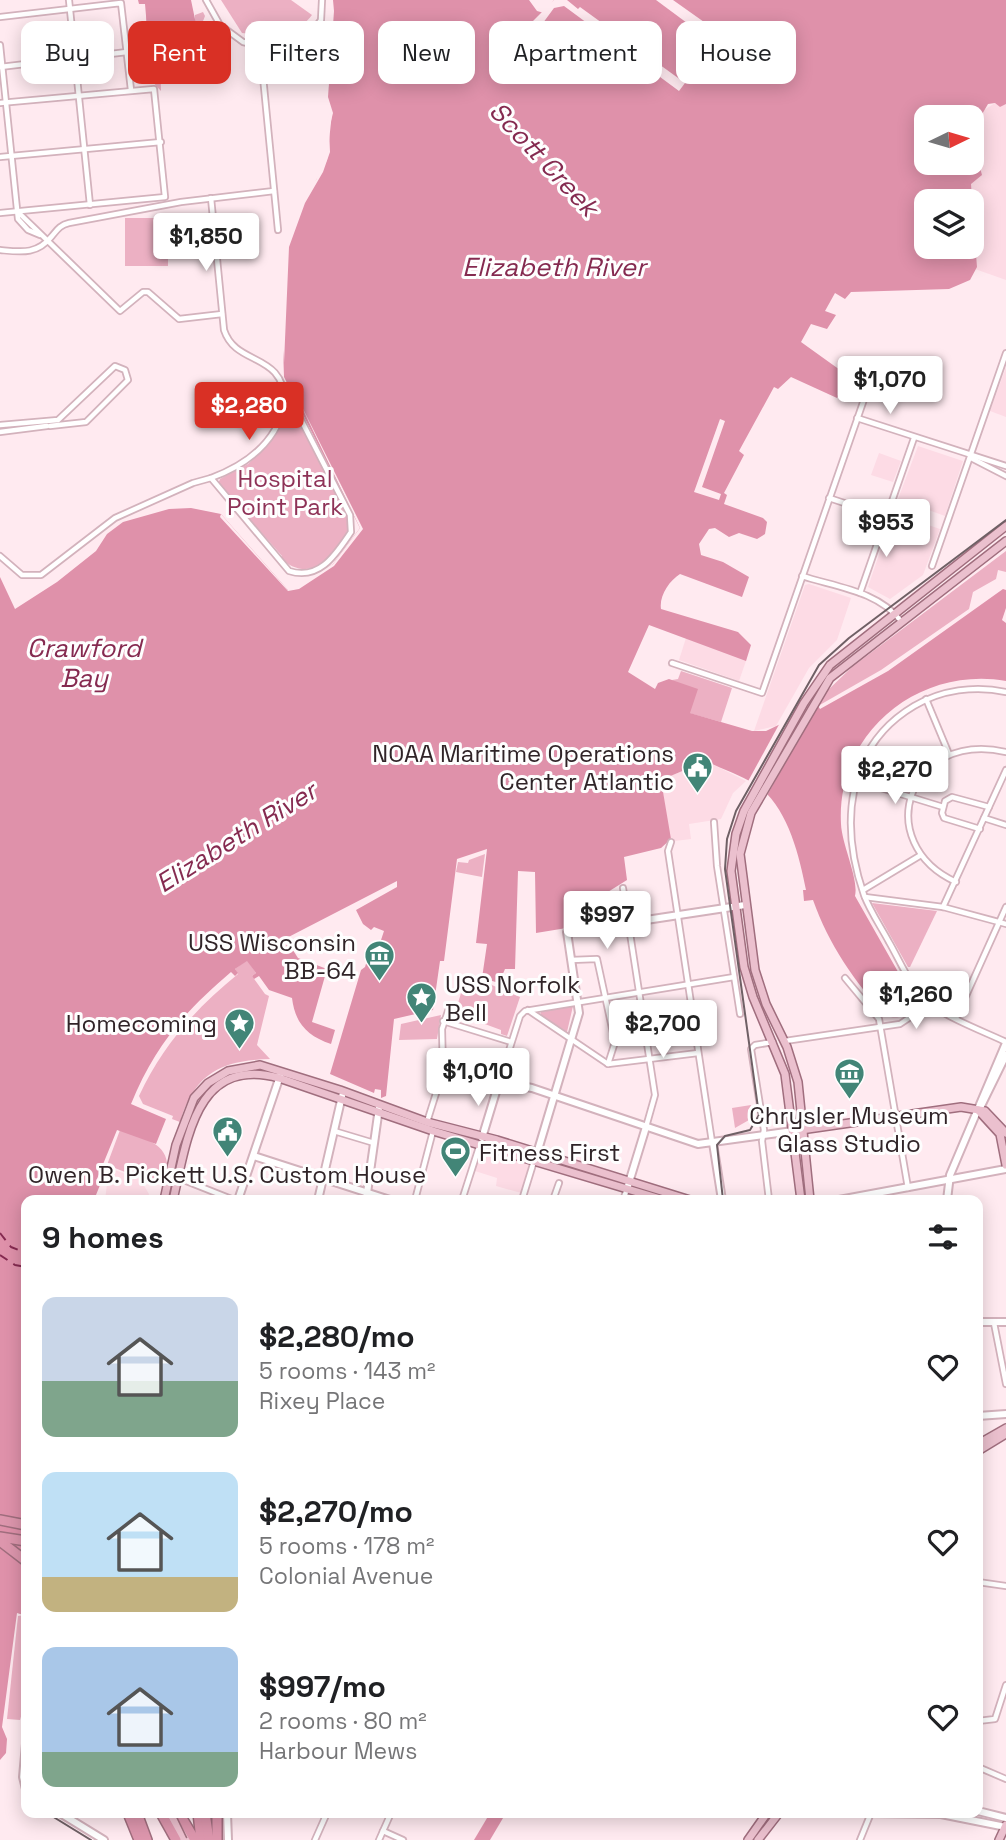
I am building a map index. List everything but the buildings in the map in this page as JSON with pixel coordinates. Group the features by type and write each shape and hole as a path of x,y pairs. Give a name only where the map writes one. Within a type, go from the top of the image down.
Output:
{"highway":[{"path":"0,1520 21,1524"},
{"path":"0,1539 21,1541"},
{"path":"0,1539 21,1557"},
{"path":"130,1818 139,1840"},
{"path":"139,1818 147,1840"},
{"path":"163,1818 176,1840"},
{"path":"178,1818 195,1840"},
{"path":"198,1818 201,1840"},
{"path":"206,1818 209,1840"},
{"path":"217,1818 218,1840"}],"main road":[{"path":"799,1195 787,1081 774,1042 749,985 736,906 732,851 750,808 818,688 841,654 1006,526"},
{"path":"818,688 842,666 1006,541"},
{"path":"750,808 740,854 745,905 757,977 785,1041 798,1083 810,1195"},
{"path":"165,1195 187,1114 202,1087 238,1067 260,1065 433,1131 482,1140"},
{"path":"174,1195 194,1119 213,1090 243,1074 281,1074"},
{"path":"793,1131 961,1107 985,1111 1004,1129"},
{"path":"379,1110 427,1122 628,1185 652,1195"},
{"path":"978,1110 1000,1134 1006,1167"},
{"path":"536,1156 562,1172 669,1195"},
{"path":"984,1441 1006,1428"},
{"path":"984,1441 1006,1434"},
{"path":"176,1818 185,1840"},
{"path":"748,1840 763,1818"},
{"path":"758,1840 773,1818"},
{"path":"999,1840 1006,1824"}],"street":[{"path":"69,0 71,21"},
{"path":"206,0 228,34 245,42"},
{"path":"320,21 322,0"},
{"path":"0,17 121,3 131,90"},
{"path":"0,45 3,103 18,219 28,230 47,242 120,312 143,292 148,292 179,319 223,314"},
{"path":"114,54 127,52"},
{"path":"1,67 21,65"},
{"path":"79,84 90,205"},
{"path":"264,84 278,230"},
{"path":"0,213 165,197 154,89 3,103"},
{"path":"0,157 161,142"},
{"path":"0,250 31,252 47,242 63,224 211,198 274,191"},
{"path":"0,556 22,575 41,575 115,518 250,459 273,433 285,403 283,385 272,370 228,343 211,198"},
{"path":"932,566 1006,353"},
{"path":"0,425 58,419 115,366 125,370 128,380 86,422 0,432"},
{"path":"672,663 762,693 868,388"},
{"path":"211,478 289,571 300,574 329,564 351,532 350,516 295,408 285,403"},
{"path":"857,418 970,457 1006,466"},
{"path":"860,593 914,438"},
{"path":"970,457 1006,476"},
{"path":"829,498 887,517"},
{"path":"802,576 876,599 894,612 901,621"},
{"path":"947,1195 948,1181 1006,1043 922,998 865,897 851,838 850,813 855,780 863,759 885,728 926,699 947,692 981,689 1006,692"},
{"path":"926,699 949,754"},
{"path":"956,882 938,874 921,855 912,834 908,814 911,797 928,767 949,754 984,749 1006,752"},
{"path":"943,906 1006,770"},
{"path":"855,780 943,807"},
{"path":"980,829 944,818 945,800 952,797 989,807"},
{"path":"984,818 1006,825"},
{"path":"714,822 723,908 740,1014"},
{"path":"671,842 668,851 677,915 721,1195"},
{"path":"863,890 921,855"},
{"path":"623,888 655,1095 625,1195"},
{"path":"865,897 943,906 1006,924"},
{"path":"524,1195 579,1013 567,932 745,905"},
{"path":"956,1018 1006,907"},
{"path":"571,960 596,957 605,997 609,1002 615,1042 608,1064"},
{"path":"464,1195 520,1016 528,1010 734,977"},
{"path":"845,978 874,1012 880,1027 908,1188"},
{"path":"785,1041 908,1021 915,1014 922,998"},
{"path":"427,1122 443,1072 443,1021 449,1008"},
{"path":"528,1010 608,1064 699,1052"},
{"path":"443,1021 512,1042"},
{"path":"769,1195 753,1046 774,1042"},
{"path":"978,1110 1006,1055"},
{"path":"443,1072 554,1096 692,1143 713,1143 793,1131"},
{"path":"238,1195 281,1074"},
{"path":"319,1195 343,1095"},
{"path":"368,1195 379,1110"},
{"path":"334,1131 375,1143"},
{"path":"416,1195 433,1131"},
{"path":"254,1156 322,1178 361,1195"},
{"path":"868,1195 948,1181 1006,1167"},
{"path":"170,1175 223,1195"},
{"path":"555,1195 559,1183"},
{"path":"983,1322 1006,1322"},
{"path":"994,1323 1006,1384"},
{"path":"983,1416 1006,1414"},
{"path":"983,1583 1006,1586"},
{"path":"983,1721 989,1722 999,1713 1006,1685"},
{"path":"983,1769 1006,1779"},
{"path":"983,1813 1006,1824"},
{"path":"68,1818 104,1840"},
{"path":"167,1840 173,1818"},
{"path":"227,1818 228,1840"},
{"path":"315,1840 325,1818"},
{"path":"379,1840 389,1818"},
{"path":"860,1840 868,1818"},
{"path":"967,1818 1006,1824"},
{"path":"383,1831 403,1840"}],"shaded area":[{"path":"995,103 1000,107 1006,104 1006,280 975,269 971,272 977,267 976,259 984,259 984,189 971,189 971,184 974,175 984,175 984,110"},
{"path":"1006,367 1006,417 990,411"},
{"path":"918,446 963,461 945,516 898,499"},
{"path":"879,453 901,461 893,482 871,475"},
{"path":"893,513 940,529 923,575 890,599 868,587"},
{"path":"805,585 851,598 837,640 809,668 776,726 754,731"},
{"path":"686,638 747,658 739,681 679,660"},
{"path":"706,761 746,781 733,793 721,819 689,824 691,839 670,839 661,780"},
{"path":"481,1150 529,1164 521,1193 496,1186 497,1178 475,1171"},
{"path":"112,1169 140,1179 149,1195 106,1195 108,1176"}],"green space":[{"path":"221,0 291,0 312,15 306,21 245,21 245,33 242,33"},
{"path":"203,12 205,16 202,21 195,21 195,15"},
{"path":"125,218 166,218 168,266 125,266"},
{"name":"Hospital Point Park","path":"289,407 293,408 348,518 343,542 336,553 316,567 304,569 292,566 281,558 218,484 220,479 248,464 268,445"},
{"path":"1006,551 1006,572 998,570 996,579 973,592 969,609 881,670 818,706 826,692 852,667"},
{"path":"681,671 732,688 721,722 689,713 672,680 678,679"},
{"path":"485,854 482,877 456,872 458,862 468,863 469,860"},
{"path":"872,903 937,911 910,967 908,967"},
{"path":"247,960 256,973 252,976 269,996 257,1045 270,1059 237,1063 212,1073 193,1092 180,1122 172,1119 173,1116 143,1104 139,1096 170,1044 194,1015 238,974 235,969"},
{"path":"480,980 520,997 507,1036 501,1034 501,1030 455,1013 464,983 480,983"},
{"path":"573,1006 567,1032 540,1015 541,1012"},
{"path":"441,1015 437,1039 399,1040 401,1024"},
{"path":"751,1105 749,1120 735,1128 732,1108"},
{"path":"120,1130 150,1141 161,1150 167,1163 163,1176 149,1185 143,1179 107,1165"},
{"path":"18,1616 21,1616 20,1720 7,1719"}],"water":[{"path":"138,0 191,0 195,21 146,21 145,4 139,4"},
{"name":"Elizabeth River","path":"332,0 529,0 537,11 544,13 554,0 1006,0 1006,104 1000,107 995,103 988,104 984,111 984,105 914,105 914,175 982,175 971,184 971,189 914,189 914,259 976,259 977,267 970,280 949,289 851,292 845,299 835,293 825,311 836,315 827,329 811,324 801,342 847,375 837,398 791,377 778,389 774,387 739,451 744,455 724,493 727,495 724,504 763,518 767,522 765,534 757,539 739,533 729,537 715,528 709,529 699,544 701,555 723,562 749,577 742,597 680,574 663,594 661,609 738,632 751,645 746,661 649,625 628,672 655,689 658,683 669,679 698,689 690,713 752,731 766,731 818,706 820,709 888,671 1003,589 1006,590 1006,608 1002,620 1006,623 1006,681 974,679 943,684 914,695 889,712 868,734 852,761 843,791 841,824 855,881 855,896 914,1000 908,1013 904,1015 886,1016 874,1003 835,947 813,900 804,901 803,890 806,890 800,861 790,831 775,804 755,784 706,761 661,780 671,839 661,848 624,857 627,880 603,895 585,925 536,933 535,872 518,871 515,969 505,969 499,983 482,978 487,944 476,943 487,849 457,859 444,961 440,961 433,1010 394,1019 386,1096 381,1098 381,1090 375,1089 374,1093 330,1074 361,970 365,967 370,951 377,952 384,931 374,927 371,930 363,924 356,910 397,887 397,881 273,945 277,951 289,944 298,958 327,969 312,1022 335,1030 331,1044 309,1033 296,1015 292,998 269,990 259,976 254,979 252,976 256,973 247,961 235,969 238,973 235,976 231,972 198,1002 161,1048 131,1104 166,1119 156,1144 117,1130 97,1179 100,1185 96,1195 21,1195 21,1614 17,1613 2,1727 7,1739 6,1753 0,1760 0,577 15,609 57,582 96,551 107,534 123,522 169,509 191,508 221,514 288,590 293,590 333,564 360,528 284,377 287,249 301,208 327,160 332,113 327,96 328,84 364,84 364,21 332,21"},
{"path":"487,1818 503,1818 490,1840 474,1840"}],"pier":[{"path":"331,0 333,0 333,21 329,21"},
{"path":"554,0 567,0 599,21 584,21 564,6 554,8 544,21 533,21"},
{"path":"656,0 673,0 703,21 684,21"},
{"path":"662,66 676,76 676,84 684,84 679,91 662,78"},
{"path":"325,84 329,84 328,97 333,113 329,129 330,152 323,172 305,203 289,247 284,363 280,313 285,248 301,203 309,185 316,180 327,149 326,124 330,113 324,95"},
{"path":"294,391 363,529 334,566 299,589 288,591 220,517 221,514 288,590 333,564 360,528"},
{"path":"720,419 725,421 702,487 721,494 719,500 694,492"},
{"path":"819,702 765,799 746,785 782,719"}],"ferry route":[{"path":"0,1233 11,1247 21,1251"},
{"path":"0,1255 21,1266"}],"tram line":[{"path":"722,1195 717,1145 725,1136 750,1130 759,1115 725,869 727,839 736,811 819,665 849,638 1006,520"},
{"path":"55,1818 91,1840"}],"place":[{"name":"NOAA Maritime Operations Center Atlantic","path":"697,794"},
{"name":"USS Wisconsin BB-64","path":"379,983"},
{"name":"USS Norfolk Bell","path":"422,1025"},
{"name":"Homecoming","path":"240,1050"},
{"name":"Chrysler Museum Glass Studio","path":"849,1100"},
{"name":"Owen B. Pickett U.S. Custom House","path":"227,1159"},
{"name":"Fitness First","path":"456,1179"}],"water label":[{"name":"Scott Creek","path":"544,159"},
{"name":"Crawford Bay","path":"84,663"}]}
